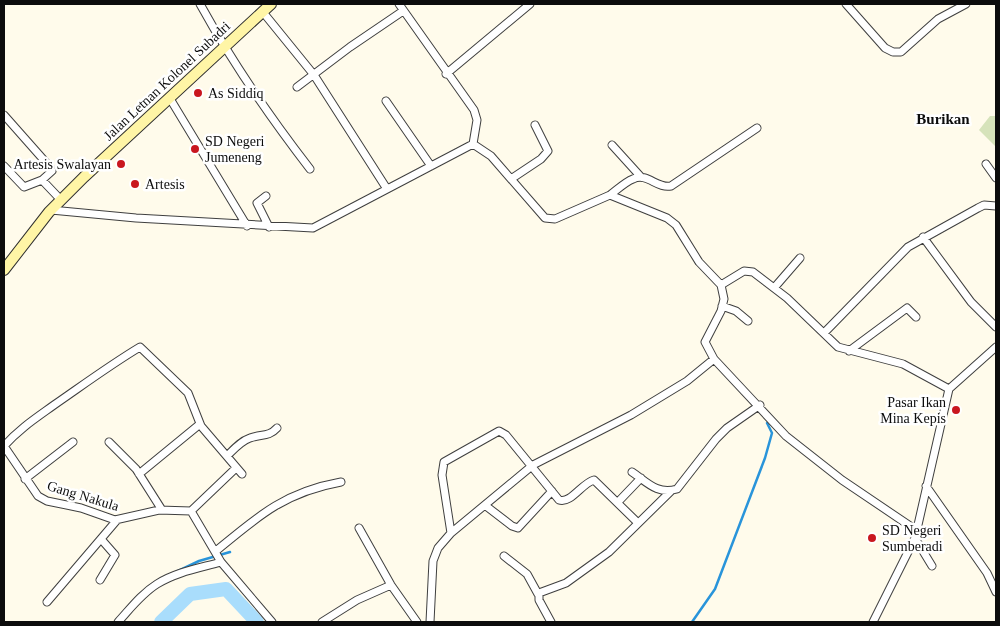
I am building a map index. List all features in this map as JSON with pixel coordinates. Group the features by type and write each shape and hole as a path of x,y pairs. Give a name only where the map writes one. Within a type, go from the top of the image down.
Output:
{"main road":[{"name":"Jalan Letnan Kolonel Subadri","path":"4,270 61,200 223,46 271,4"}],"street":[{"path":"200,4 223,46 276,126 310,169"},
{"path":"399,4 446,74 474,110 477,120 473,144"},
{"path":"446,74 530,4"},
{"path":"846,4 885,48 893,52 901,52 938,19 966,4"},
{"path":"262,11 314,75 387,189"},
{"path":"297,87 350,47 404,11"},
{"path":"169,97 247,226"},
{"path":"386,102 431,166"},
{"path":"4,115 52,172 42,180 24,187 4,166"},
{"path":"511,179 542,159 548,151 535,125"},
{"path":"612,145 641,177 661,186 671,186 756,128"},
{"path":"52,210 86,215 269,228 313,228 348,212 387,189 473,144"},
{"path":"473,144 491,156 540,215 550,220 610,195 634,178 641,177"},
{"path":"986,164 996,178"},
{"path":"42,180 61,200"},
{"path":"610,195 667,218 676,225 699,262 721,285 724,295 722,306 705,342 714,360 760,406 786,436 809,456 916,534 932,566"},
{"path":"266,196 257,203 269,228"},
{"path":"824,333 908,247 984,205 996,206"},
{"path":"923,237 971,302 996,328"},
{"path":"774,288 800,258"},
{"path":"721,285 744,271 753,272 774,288 838,347 903,364 949,389"},
{"path":"722,306 736,311 748,321"},
{"path":"849,351 907,308 916,317"},
{"path":"4,446 16,432 33,419 103,369 140,347 188,393 200,424 242,474"},
{"path":"873,622 916,534 949,389 996,347"},
{"path":"430,622 433,561 438,548 451,533 533,466 631,415 687,381 714,360"},
{"path":"538,593 566,584 609,552 637,522 645,518 671,491 680,486 698,461 727,428 760,406"},
{"path":"139,474 200,424"},
{"path":"227,456 236,447 251,438 271,434 277,428"},
{"path":"451,533 442,475 446,460 499,432 506,435 533,466 558,500 562,501 588,482 594,480 637,522"},
{"path":"25,479 73,442"},
{"path":"109,442 139,474 162,510"},
{"name":"Gang Nakula","path":"4,446 25,479 42,499 81,508 117,520 162,510 191,512"},
{"path":"236,468 191,512 218,557 272,622"},
{"path":"632,472 652,487 671,491"},
{"path":"618,502 641,478"},
{"path":"118,622 139,598 156,585 218,557 259,516 284,500 315,487 341,482"},
{"path":"926,486 987,573 996,592"},
{"path":"486,506 512,526 518,528 552,491"},
{"path":"47,602 117,520"},
{"path":"359,528 390,585 416,622"},
{"path":"100,580 115,555 101,539"},
{"path":"504,556 518,566 532,583 551,622"},
{"path":"322,622 357,600 390,585"}],"green space":[{"path":"990,116 996,116 996,147 979,130"}],"waterway":[{"path":"692,622 715,589 765,458 772,433 767,423"},
{"path":"178,571 199,561 230,552"},
{"path":"161,622 190,594 226,589 257,622"}],"place":[{"name":"As Siddiq","path":"198,93"},
{"name":"SD Negeri Jumeneng","path":"195,149"},
{"name":"Artesis Swalayan","path":"121,164"},
{"name":"Artesis","path":"135,184"},
{"name":"Pasar Ikan Mina Kepis","path":"956,410"},
{"name":"SD Negeri Sumberadi","path":"872,538"}],"district":[{"name":"Burikan","path":"943,119"}]}
